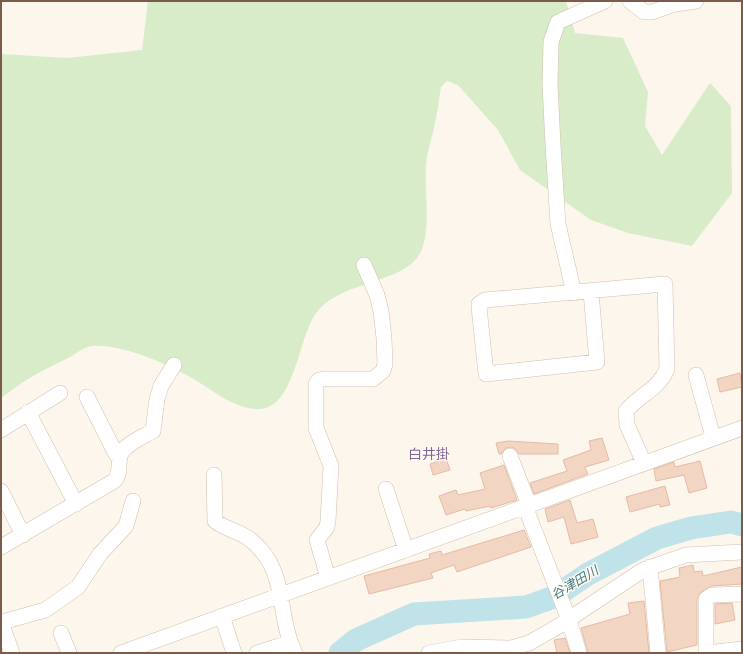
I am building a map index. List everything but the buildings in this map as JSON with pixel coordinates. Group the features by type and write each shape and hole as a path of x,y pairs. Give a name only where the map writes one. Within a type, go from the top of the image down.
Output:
{"street":[{"path":"574,293 558,224 550,84 551,42 558,22 605,1"},
{"path":"630,1 644,12 652,12 675,4 696,1"},
{"path":"328,578 317,540 327,527 331,466 316,428 316,384 319,380 324,379 373,379 383,371 385,364 381,311 377,295 364,264"},
{"path":"591,292 597,362 486,374 480,304 485,300 591,292 665,284 667,369 664,378 656,387 630,405 626,411 628,425 644,463"},
{"path":"1,547 76,504 117,478 120,455 125,448 153,431 157,400 161,386 174,365"},
{"path":"696,375 713,437"},
{"path":"1,430 60,393"},
{"path":"87,397 116,454 120,455"},
{"path":"28,412 76,504"},
{"path":"121,653 155,647 222,616 713,437 742,428"},
{"path":"510,456 546,561 569,620 579,653"},
{"path":"214,475 215,521 222,527 240,532 253,541 267,556 274,569 282,594 293,649 257,653"},
{"path":"386,489 406,550"},
{"path":"1,491 23,535"},
{"path":"12,653 2,625 6,621 45,610 78,587 100,554 126,526 133,501"},
{"path":"429,653 462,647 518,650 569,620 643,570 686,555 742,552"},
{"path":"650,567 658,653"},
{"path":"742,594 712,595 706,598 706,653 742,649"},
{"path":"222,616 234,653"},
{"path":"61,633 69,653"}],"green space":[{"path":"148,1 566,1 575,33 623,38 648,92 645,126 662,155 710,83 731,106 732,193 692,246 628,233 591,220 520,170 498,130 458,85 447,81 441,87 435,123 428,151 426,175 427,218 425,239 422,249 415,260 404,269 390,276 343,293 328,301 317,312 305,337 289,384 281,397 271,405 259,409 235,404 189,376 162,363 133,352 105,346 92,346 84,349 29,378 1,398 1,54 67,58 142,50"}],"waterway":[{"name":"谷津田川","path":"340,653 356,640 414,614 526,607 554,597 588,574 657,538 691,528 731,522 742,525"}],"district":[{"name":"白井掛","path":"429,455"}]}
